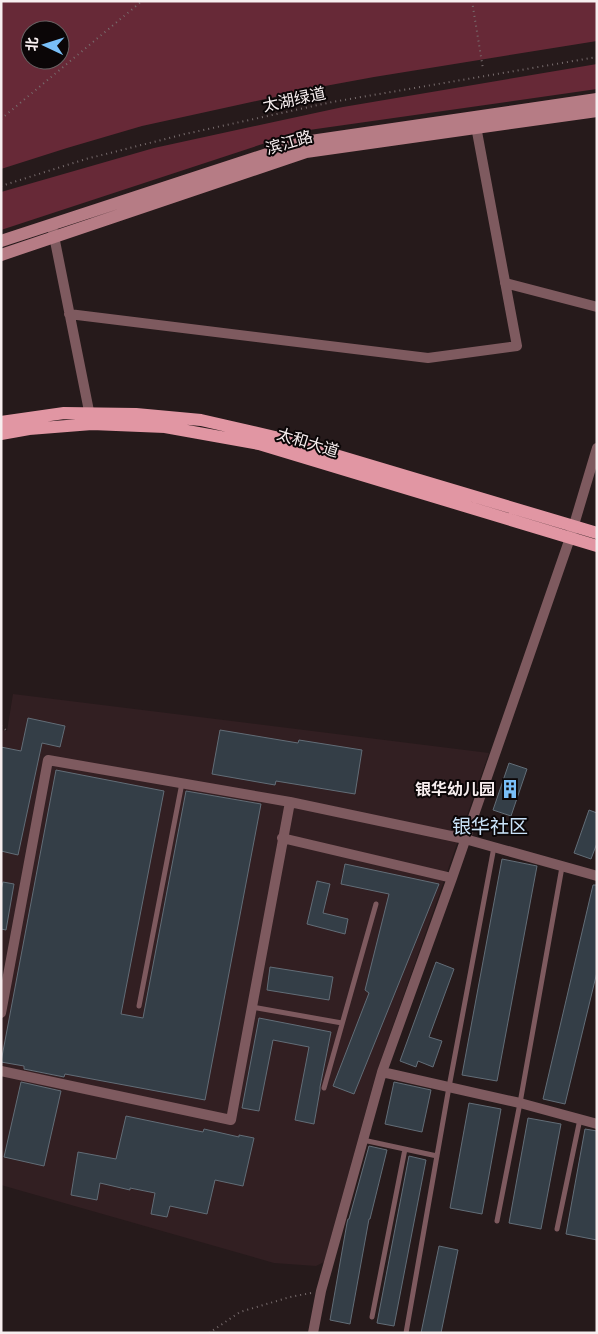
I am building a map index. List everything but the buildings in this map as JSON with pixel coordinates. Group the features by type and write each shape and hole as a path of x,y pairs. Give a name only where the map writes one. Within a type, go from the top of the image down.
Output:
{"main road":[{"name":"太和大道","path":"1,422 64,413 91,419"},
{"name":"太和大道","path":"1,434 91,419 136,414 201,420 275,437 572,532 597,546"},
{"name":"太和大道","path":"572,532 597,534"}],"street":[{"path":"475,122 597,99"},
{"path":"1,255 53,230 304,142 597,110"},
{"path":"70,314 428,358 517,346 475,122"},
{"path":"1,241 53,230"},
{"path":"53,230 91,419"},
{"path":"505,283 597,307"},
{"path":"313,1333 321,1291 382,1072 452,878 572,532 597,448"},
{"path":"1,1013 48,760 290,802 465,839 597,876"},
{"path":"1,1071 231,1120 290,802"},
{"path":"282,838 452,878"},
{"path":"382,1072 520,1103 597,1124"}],"lane":[{"path":"139,1006 182,783"},
{"path":"406,1333 449,1087 494,847"},
{"path":"497,1221 562,866"},
{"path":"324,1088 376,904"},
{"path":"252,1007 342,1023"},
{"path":"556,1229 580,1119"},
{"path":"362,1140 437,1156"},
{"path":"372,1317 405,1149"}],"path":[{"path":"2,118 142,1"},
{"path":"472,1 483,69"},
{"name":"太湖绿道","path":"1,186 86,160 185,134 332,102 597,57"},
{"path":"1,726 7,731"},
{"path":"209,1333 240,1312 290,1296 321,1291"}],"shaded area":[{"path":"1,1 597,1 597,41 325,86 142,126 1,169"},
{"path":"597,64 597,89 302,131 1,230 1,192 154,148 343,107"},
{"path":"13,694 489,753 377,1071 324,1262 316,1266 274,1263 1,1185 1,730 7,731"}],"place":[{"name":"银华幼儿园","path":"510,789"}],"district":[{"name":"银华社区","path":"490,826"}]}
